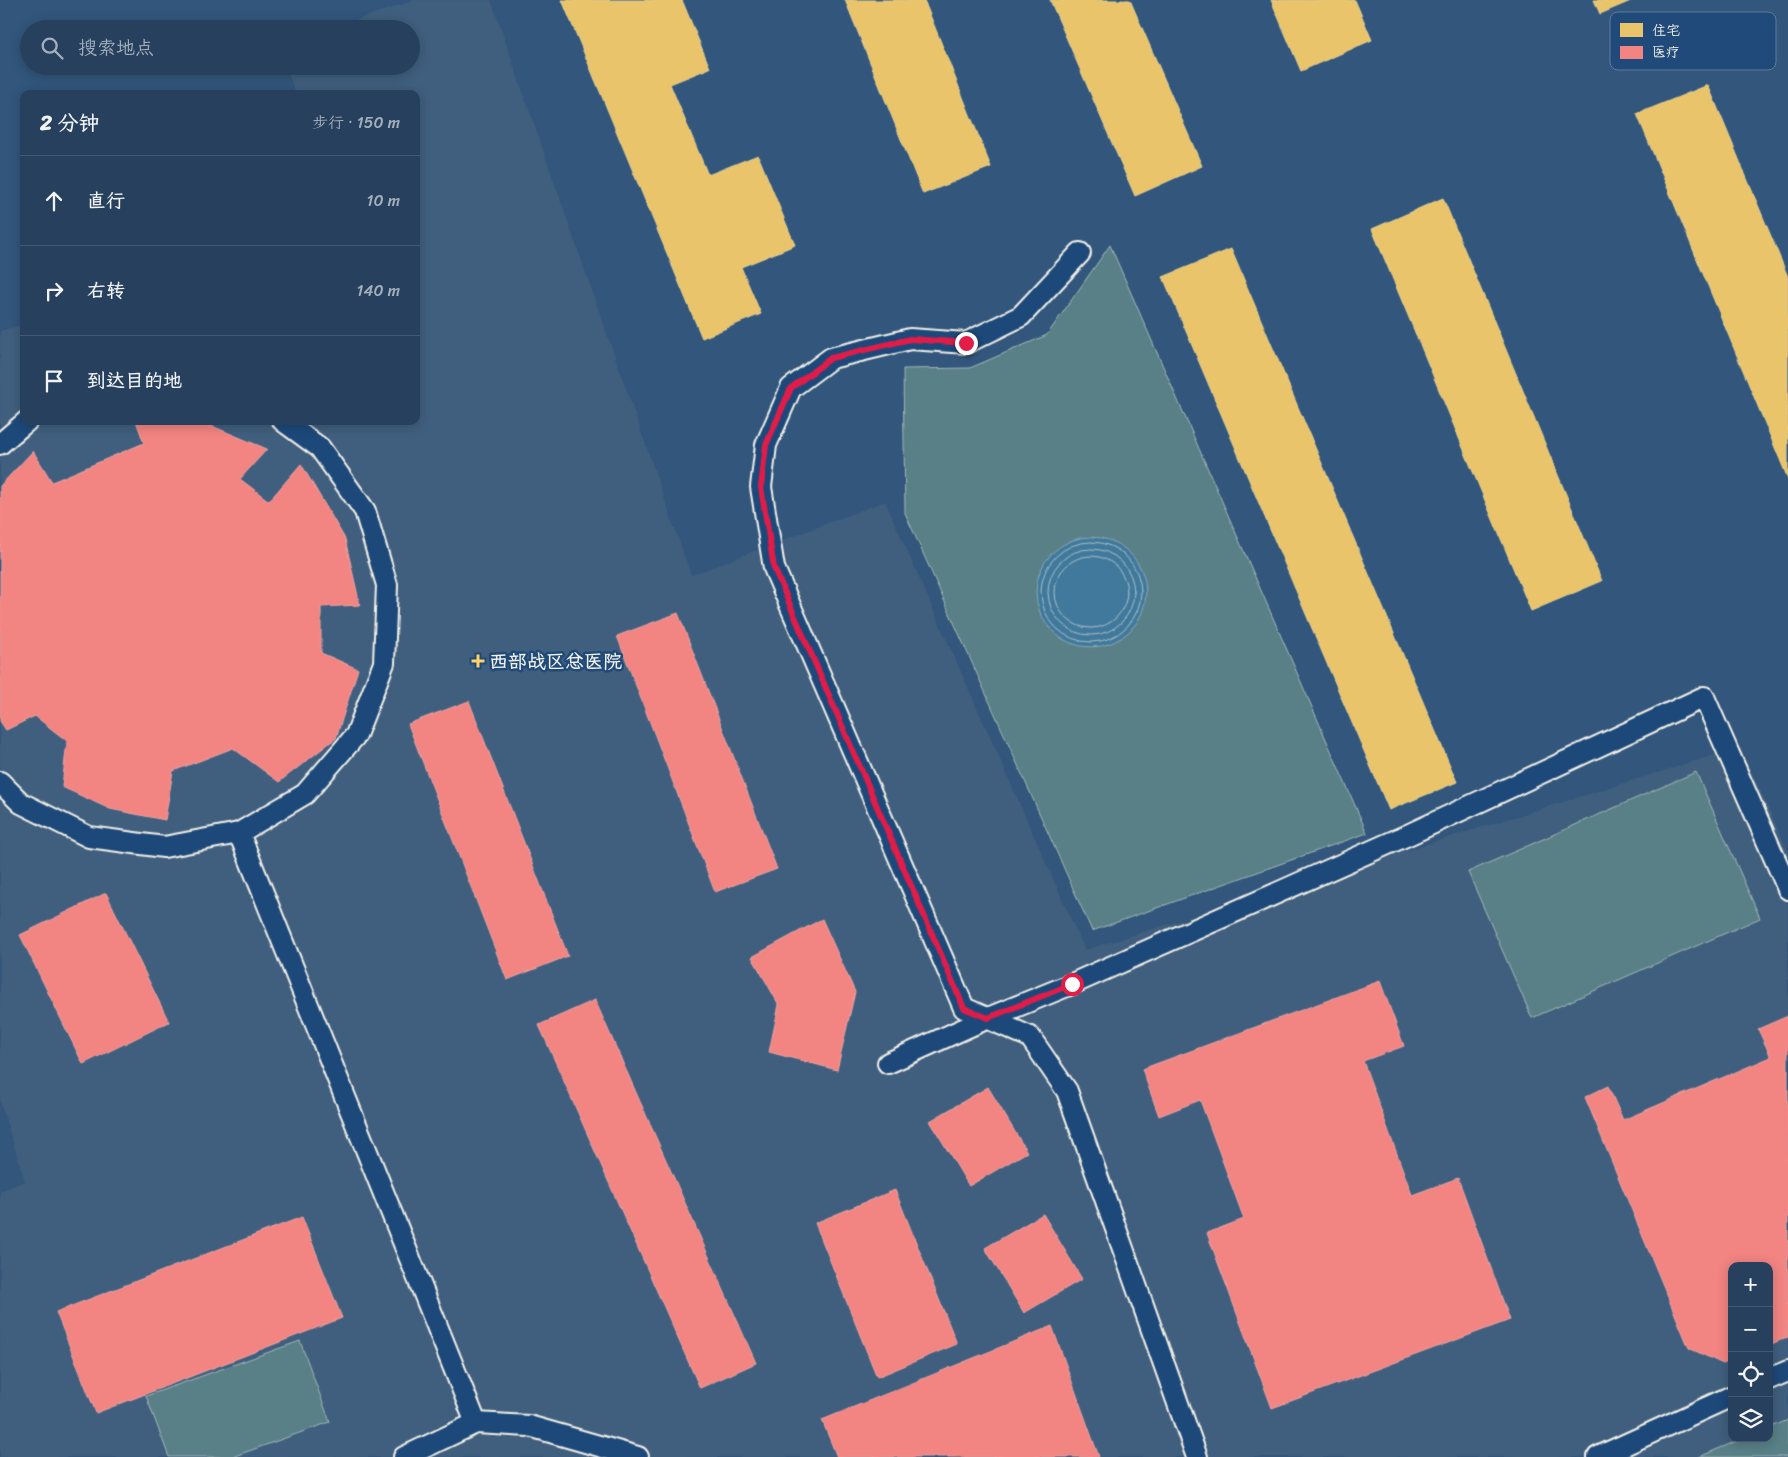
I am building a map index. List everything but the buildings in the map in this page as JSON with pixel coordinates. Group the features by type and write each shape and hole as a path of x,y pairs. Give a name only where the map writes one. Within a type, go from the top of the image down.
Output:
{"lane":[{"path":"1080,253 1022,316 966,343 910,339 831,358 791,388 766,445 761,487 774,568 964,1008 1030,1037 1067,1091 1197,1457"},
{"path":"0,444 22,425"},
{"path":"0,782 21,803 89,837 164,847 239,833 305,794 356,735 384,663 387,585 365,511 320,448 288,425"},
{"path":"888,1063 988,1018 1072,984 1400,838 1704,697 1788,889"},
{"path":"239,833 476,1423"},
{"path":"1773,1377 1788,1371"},
{"path":"1598,1457 1730,1397"},
{"path":"404,1457 476,1423 529,1426 638,1457"}],"shaded area":[{"name":"西部战区总医院","path":"415,0 491,0 691,575 885,501 1085,950 1740,747 1788,850 1788,1457 0,1457 0,1191 25,1181 0,1102 0,331 20,325 20,425 420,425 420,90 294,90 289,75 420,75 420,20 356,20"}],"green space":[{"path":"1110,245 1367,833 1092,931 905,513 903,369 970,368 1047,335"},
{"path":"1696,772 1760,918 1532,1018 1468,872"},
{"path":"300,1341 330,1422 232,1457 169,1457 146,1396"},
{"path":"1788,1420 1788,1457 1699,1457 1735,1442 1773,1442 1773,1426"}],"water":[{"path":"1091,537 1112,541 1130,553 1142,571 1146,592 1142,613 1130,631 1112,643 1091,647 1070,643 1052,631 1040,613 1036,592 1040,571 1052,553 1070,541"}],"place":[{"name":"西部战区总医院","path":"478,661"}],"route":[{"path":"966,343 910,339 831,358 791,388 766,445 761,487 774,568 964,1008 988,1018 1072,984"}]}
